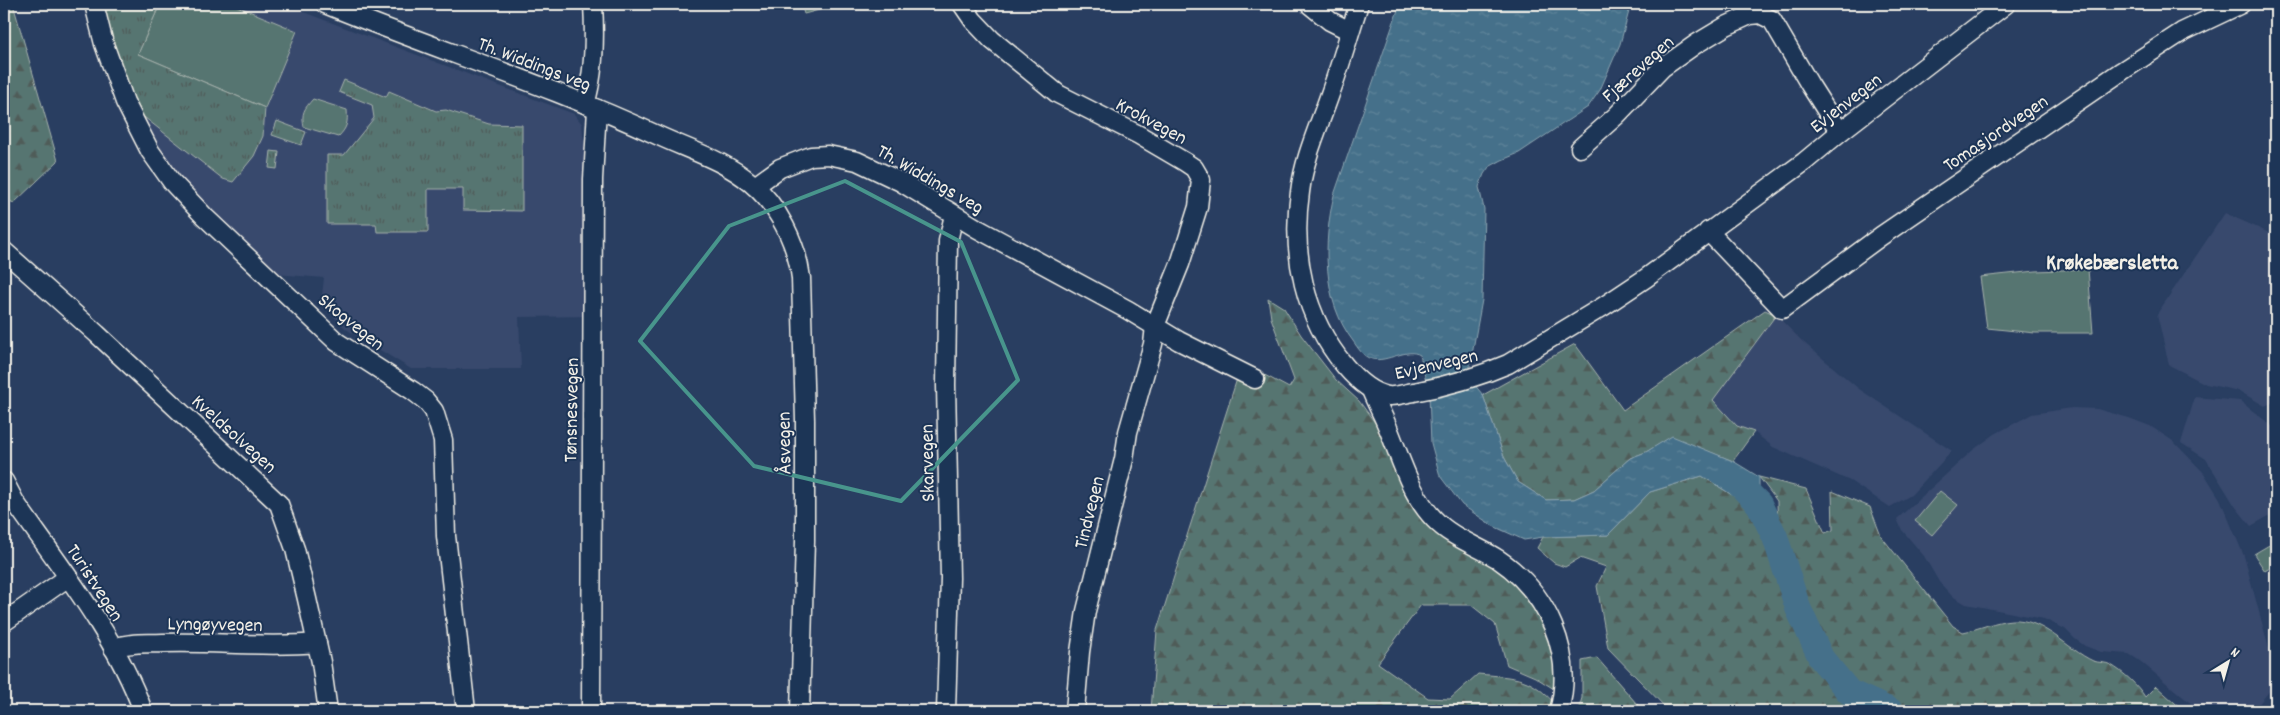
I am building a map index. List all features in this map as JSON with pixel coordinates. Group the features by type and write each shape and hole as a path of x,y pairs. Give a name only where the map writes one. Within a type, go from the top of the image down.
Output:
{"street":[{"name":"Skogvegen","path":"94,4 104,44 125,102 150,151 172,182 205,217 337,342 413,391 426,401 434,411 443,440 446,536 466,711"},
{"name":"Th. Widdings veg","path":"325,4 591,107 724,164 755,186 772,173 802,158 819,155 838,156 857,161 885,174 954,215 1179,341 1255,380"},
{"name":"Tønsnesvegen","path":"591,711 593,179 591,84 594,29 593,4"},
{"name":"Krokvegen","path":"962,4 973,20 992,40 1058,94 1144,138 1194,168 1198,174 1202,187 1198,207 1180,264 1155,326"},
{"path":"1309,4 1330,21 1350,31"},
{"name":"Evjenvegen","path":"1360,4 1302,177 1298,206 1298,245 1302,281 1314,320 1335,355 1348,370 1371,390 1392,396 1428,390 1474,378 1502,367 1624,294 1804,162 2006,4"},
{"name":"Tomasjordvegen","path":"1708,231 1782,309 1881,236 2122,71 2182,32 2241,4"},
{"name":"Fjærevegen","path":"1580,148 1670,62 1726,26 1755,14 1772,20 1840,132"},
{"name":"Åsvegen","path":"755,186 771,205 783,225 794,249 801,278 805,420 805,541 800,711"},
{"name":"Skarvegen","path":"946,711 950,586 946,385 948,242 954,215"},
{"name":"Kveldsolvegen","path":"4,251 90,328 279,504 294,549 317,642 328,711"},
{"name":"Tindvegen","path":"1075,711 1086,611 1132,418 1153,344 1155,326"},
{"path":"1371,390 1377,408 1387,425 1420,504 1446,531 1510,568 1525,580 1540,598 1558,636 1562,657 1563,692 1559,711"},
{"name":"Turistvegen","path":"5,489 113,648 143,711"},
{"path":"4,622 67,578"},
{"name":"Lyngøyvegen","path":"113,648 130,644 184,642 282,645 317,642"}],"highlighted area":[{"path":"845,181 961,242 1018,380 901,501 754,466 640,341 729,226"}],"shaded area":[{"path":"97,4 282,4 574,114 582,124 594,259 594,316 519,317 521,369 411,369 346,329 321,303 324,278 264,273 214,227 135,126"},
{"path":"2225,213 2269,233 2276,234 2276,401 2265,406 2239,391 2206,384 2169,365 2157,314"},
{"path":"1776,315 1803,342 1859,389 1952,451 1911,495 1890,507 1850,481 1773,447 1754,432 1737,426 1713,400"},
{"path":"2195,397 2240,401 2276,429 2276,512 2251,526 2235,506 2206,459 2181,443"},
{"path":"2072,408 2097,409 2150,426 2173,441 2204,473 2220,499 2244,556 2276,675 2276,683 2253,711 2200,711 2129,654 2101,652 2085,646 2065,629 2044,619 1966,604 1952,596 1939,582 1924,556 1902,530 1897,519 1973,450 1995,434 2032,414"}],"green space":[{"path":"4,4 13,4 58,161 14,203 4,199"},
{"path":"100,4 160,4 138,54 265,108 263,136 254,156 233,182 223,179 135,110"},
{"path":"160,4 232,4 297,31 265,108 138,54"},
{"path":"801,4 842,4 804,14"},
{"path":"344,80 386,97 389,91 436,111 446,110 489,124 522,125 522,211 463,210 463,189 428,189 428,232 377,232 376,224 327,224 327,155 344,155 374,118 372,105 339,92"},
{"path":"313,99 347,110 346,125 338,137 304,127 304,112"},
{"path":"277,121 306,132 301,145 272,135"},
{"path":"271,151 279,152 277,169 269,168"},
{"path":"2088,269 2093,333 2035,333 1987,328 1980,277 2036,271"},
{"path":"1268,298 1284,308 1301,335 1336,380 1359,401 1376,424 1404,491 1419,516 1445,538 1506,573 1533,601 1549,635 1555,660 1554,689 1535,677 1507,665 1495,624 1471,605 1421,605 1378,663 1428,698 1450,699 1478,674 1523,680 1539,689 1558,707 1558,711 1151,711 1157,630 1242,363 1289,388 1294,380 1271,318"},
{"path":"1765,310 1776,315 1713,400 1737,426 1754,432 1733,461 1672,437 1646,452 1630,458 1594,490 1574,499 1546,500 1518,482 1504,457 1483,395 1575,344 1623,410"},
{"path":"1702,476 1756,510 1809,644 1847,694 1889,711 1669,711 1608,648 1597,586 1606,567 1580,558 1565,567 1554,563 1537,548 1543,537 1608,535 1650,492"},
{"path":"1759,477 1806,489 1825,533 1833,530 1832,491 1870,507 1881,536 1953,626 1963,632 2012,620 2034,624 2054,635 2083,656 2093,661 2107,663 2116,668 2134,683 2145,697 2156,686 2184,711 1907,711 1888,707 1851,691 1824,657 1801,609 1778,537 1777,501"},
{"path":"1940,491 1958,505 1932,535 1915,521"},
{"path":"2276,541 2276,564 2265,571 2254,554"},
{"path":"1597,658 1643,711 1578,711 1582,698 1582,661"}],"water":[{"path":"1400,4 1631,4 1620,44 1600,90 1588,107 1519,153 1489,167 1484,174 1479,187 1484,209 1482,300 1469,371 1473,383 1483,395 1504,457 1518,482 1546,500 1574,499 1594,490 1630,458 1646,452 1672,436 1733,461 1759,477 1759,504 1756,510 1702,476 1650,492 1608,535 1543,537 1524,540 1493,526 1462,505 1440,476 1431,443 1429,394 1420,355 1409,353 1378,360 1363,354 1343,325 1335,308 1330,290 1328,271 1328,232 1334,195"}],"waterway":[{"path":"1734,479 1759,504 1775,537 1798,608 1821,658 1849,692 1891,711"},
{"path":"2026,711 2042,707 2058,711"}],"district":[{"name":"Krøkebærsletta","path":"2112,261"}]}
